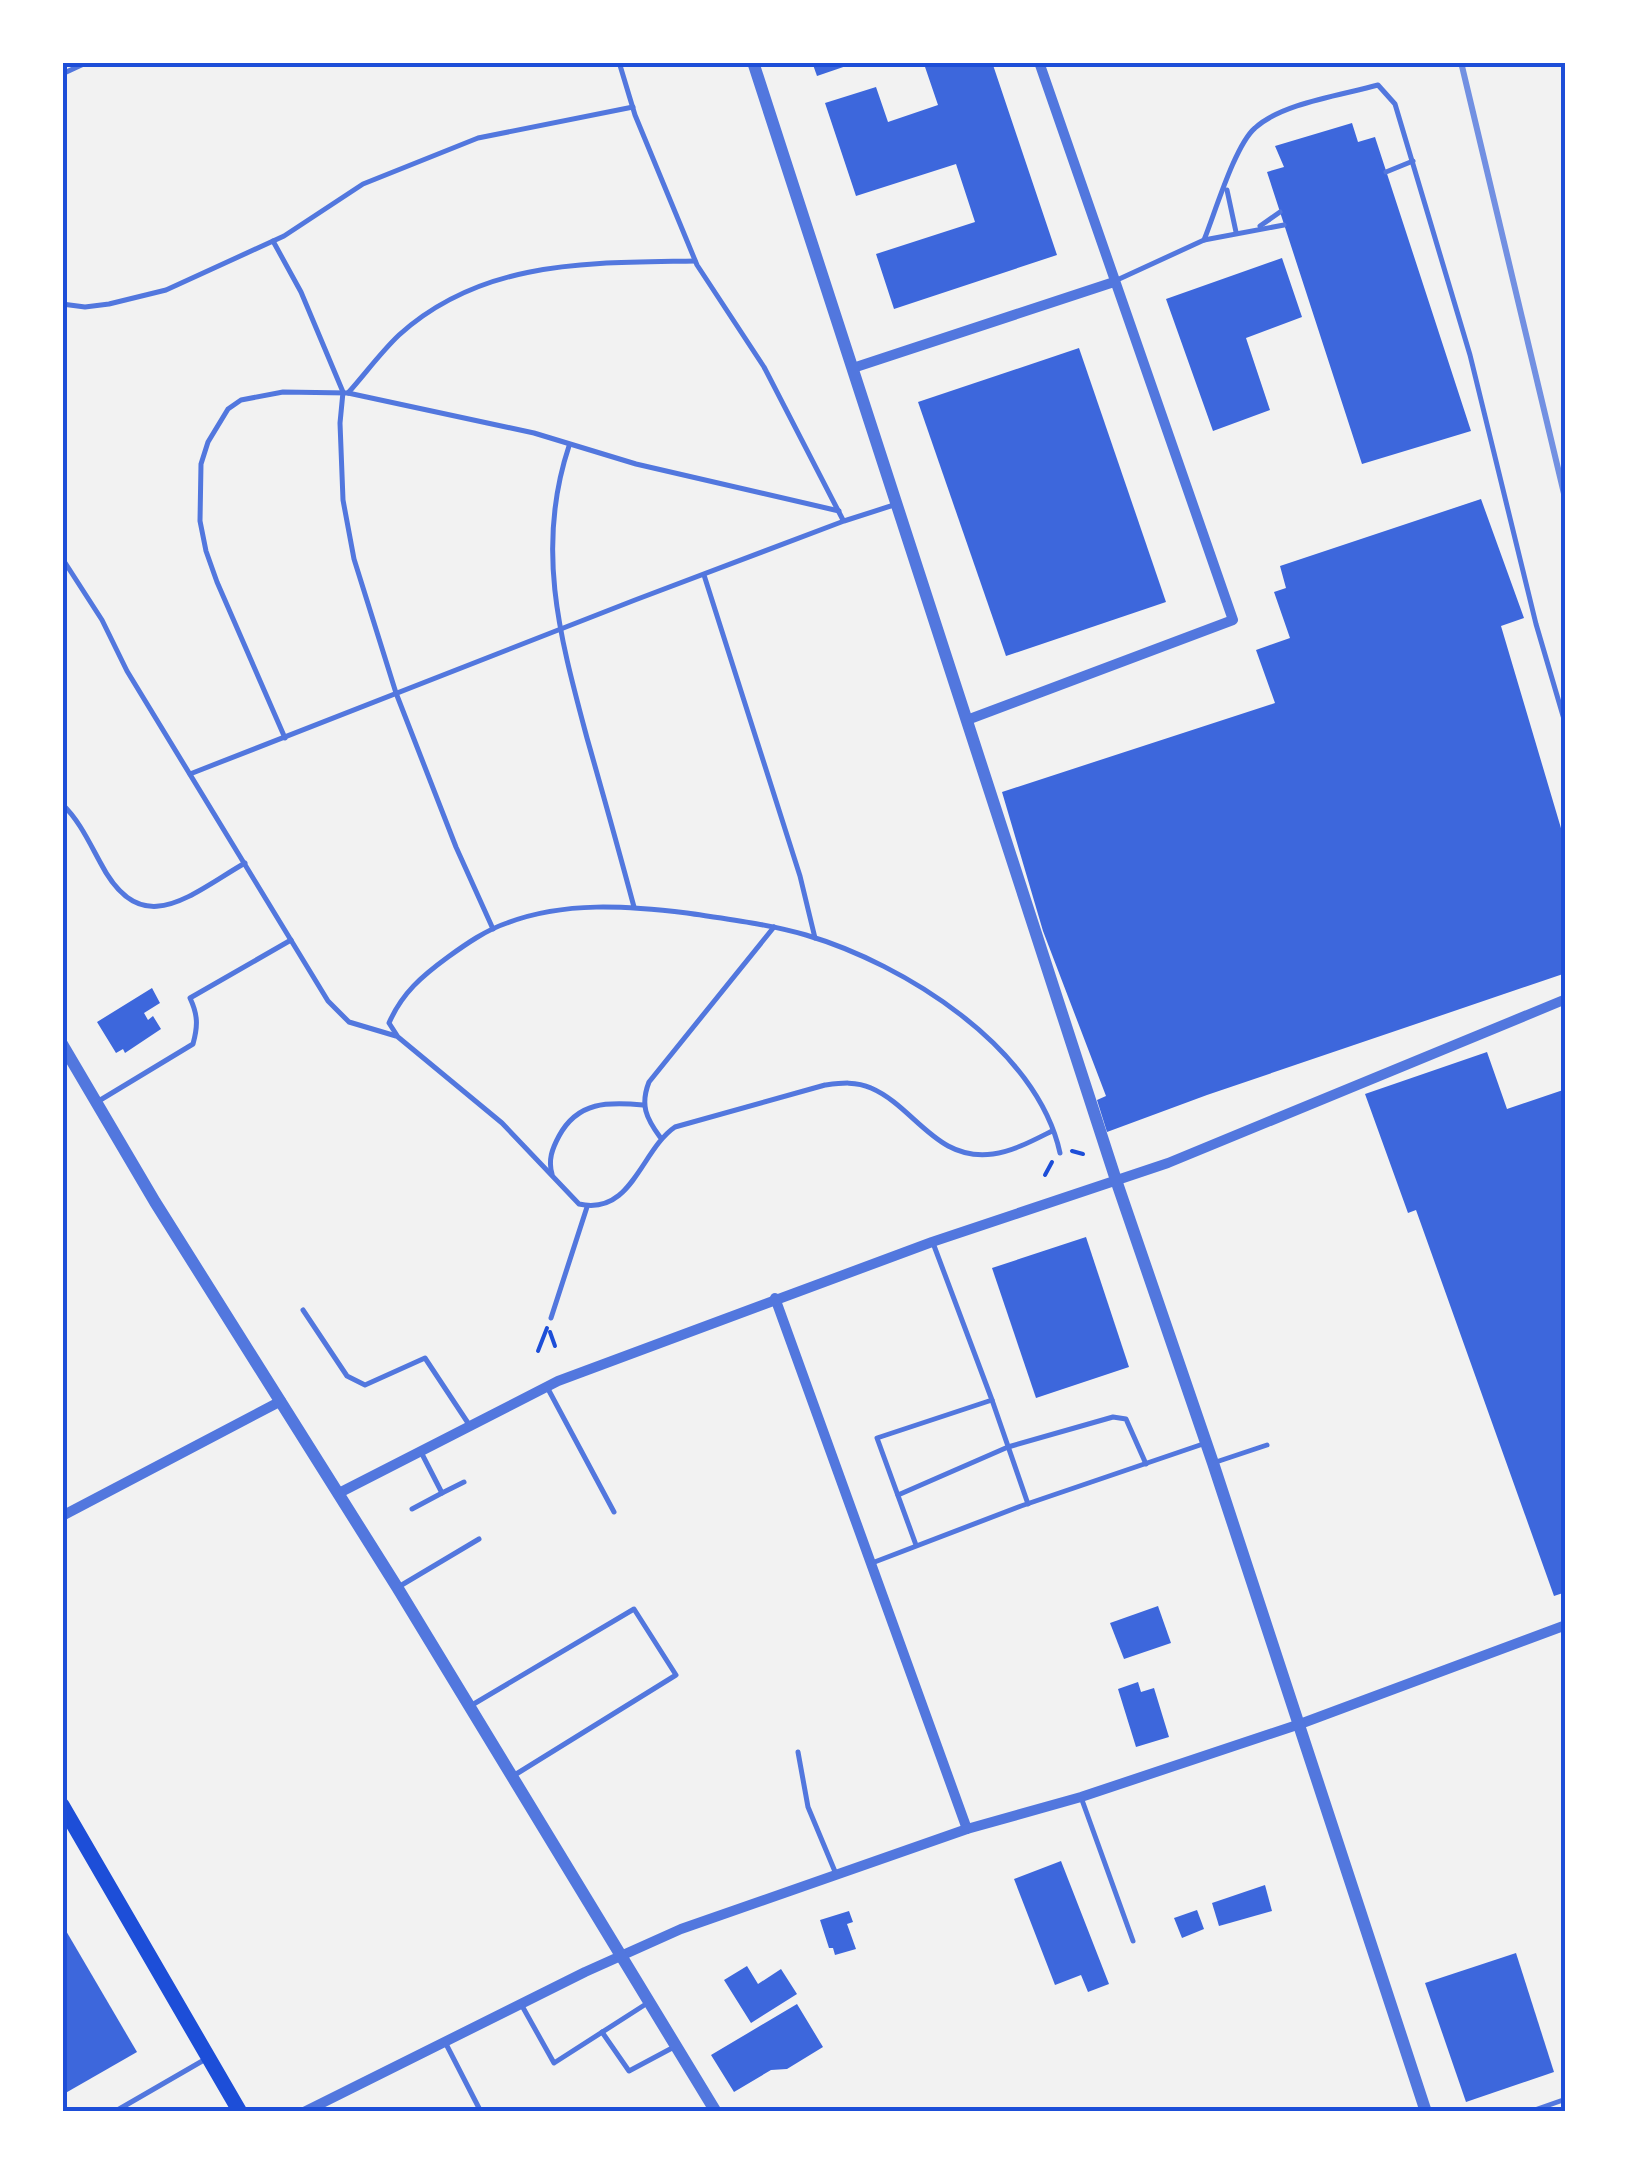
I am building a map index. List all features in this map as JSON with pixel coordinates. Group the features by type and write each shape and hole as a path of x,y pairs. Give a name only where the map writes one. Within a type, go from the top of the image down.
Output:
{"main road":[{"path":"65,1815 240,2112"}],"street":[{"path":"753,62 1116,1180 1426,2112"},
{"path":"966,720 1233,620 1039,62"},
{"path":"853,368 1114,282"},
{"path":"338,1493 547,1386 775,1298 1168,1163 1566,998"},
{"path":"62,1044 155,1202 397,1587 716,2112"},
{"path":"775,1298 967,1830"},
{"path":"62,1516 281,1401"},
{"path":"304,2112 681,1929 967,1830 1081,1797 1300,1724 1566,1626"}],"lane":[{"path":"619,62 695,261 764,367 844,521"},
{"path":"62,74 86,63"},
{"path":"1204,240 1240,148 1252,130 1274,114 1378,85 1394,104 1470,354 1536,624 1566,726"},
{"path":"62,304 109,304 166,290 273,241 363,184 435,154 518,128 633,107"},
{"path":"1386,172 1413,161"},
{"path":"1226,187 1236,232"},
{"path":"1257,228 1280,212"},
{"path":"1114,282 1204,240 1284,225"},
{"path":"273,241 301,292 346,392 340,462 347,532 396,693 468,878 493,930"},
{"path":"346,392 421,318 496,278 561,265 695,261"},
{"path":"285,738 206,550 200,521 201,464 217,424 241,400 284,392 346,392 534,433 569,446 838,511"},
{"path":"569,446 557,482 551,536 552,582 560,630 634,907"},
{"path":"190,774 844,521 897,504"},
{"path":"62,558 338,1014 360,1028 398,1037"},
{"path":"704,575 816,938"},
{"path":"62,804 79,825 112,887 130,902 148,908 170,904 245,863"},
{"path":"1052,1131 1006,1152 968,1154 932,1136 875,1089 847,1082 796,1092 675,1127 660,1137 645,1166 622,1193 609,1202 587,1206 580,1204 502,1124 398,1037 389,1023 399,1001 413,984 469,942 545,913 634,907 774,927 816,938 893,972 972,1026 1027,1079 1052,1131 1060,1153"},
{"path":"660,1137 643,1105 656,1071 774,927"},
{"path":"97,1102 192,1044 198,1028 190,998 291,940"},
{"path":"553,1177 552,1150 573,1115 605,1102 643,1105"},
{"path":"551,1318 587,1206"},
{"path":"932,1242 1028,1504"},
{"path":"302,1310 347,1376 365,1385 424,1358 470,1426"},
{"path":"547,1386 614,1512"},
{"path":"916,1545 877,1438 992,1400"},
{"path":"898,1495 1008,1447 1113,1417 1126,1419 1146,1464"},
{"path":"872,1563 1206,1443"},
{"path":"1213,1463 1267,1445"},
{"path":"421,1451 442,1493"},
{"path":"412,1509 464,1482"},
{"path":"397,1587 479,1539"},
{"path":"469,1706 634,1609 676,1675 512,1777"},
{"path":"798,1752 808,1806 836,1874"},
{"path":"1081,1797 1133,1942"},
{"path":"521,2004 554,2063 650,2002"},
{"path":"602,2032 629,2070 676,2046"},
{"path":"445,2042 481,2112"},
{"path":"114,2112 207,2058"},
{"path":"1530,2112 1566,2099"}],"path":[{"path":"551,1318 554,1346"},
{"path":"538,1352 551,1318"}],"building":[{"path":"812,62 855,62 855,63 817,76"},
{"path":"992,62 1057,255 894,309 876,254 975,222 956,164 856,196 825,103 876,87 888,122 938,105 924,64"},
{"path":"1352,123 1358,142 1375,137 1471,431 1362,464 1267,172 1284,167 1275,146"},
{"path":"1282,258 1302,317 1246,338 1270,410 1213,431 1166,299"},
{"path":"1079,348 1166,602 1006,656 918,402"},
{"path":"1481,499 1524,618 1501,626 1566,845 1566,973 1107,1132 1097,1100 1106,1096 1043,931 1002,792 1275,703 1256,650 1290,638 1274,592 1286,588 1280,566"},
{"path":"152,988 160,1003 144,1013 148,1020 153,1016 161,1029 125,1053 123,1049 116,1053 97,1022"},
{"path":"1487,1052 1507,1109 1566,1089 1566,1592 1554,1596 1416,1210 1408,1213 1365,1094"},
{"path":"1086,1237 1129,1367 1036,1398 992,1268"},
{"path":"1158,1606 1171,1643 1124,1659 1110,1623"},
{"path":"1138,1682 1141,1692 1154,1688 1169,1737 1136,1747 1118,1689"},
{"path":"1061,1861 1109,1984 1088,1992 1081,1975 1055,1985 1014,1879"},
{"path":"1265,1885 1272,1911 1219,1926 1212,1903"},
{"path":"1197,1910 1204,1929 1182,1938 1174,1918"},
{"path":"849,1911 853,1922 847,1924 856,1949 835,1955 820,1920"},
{"path":"62,1924 137,2052 62,2095"},
{"path":"1516,1953 1554,2072 1466,2102 1425,1983"},
{"path":"747,1966 758,1984 781,1969 797,1994 751,2023 724,1980"},
{"path":"797,2004 823,2047 787,2069 771,2070 734,2092 711,2055"}],"railway":[{"path":"1461,62 1566,502"}]}
